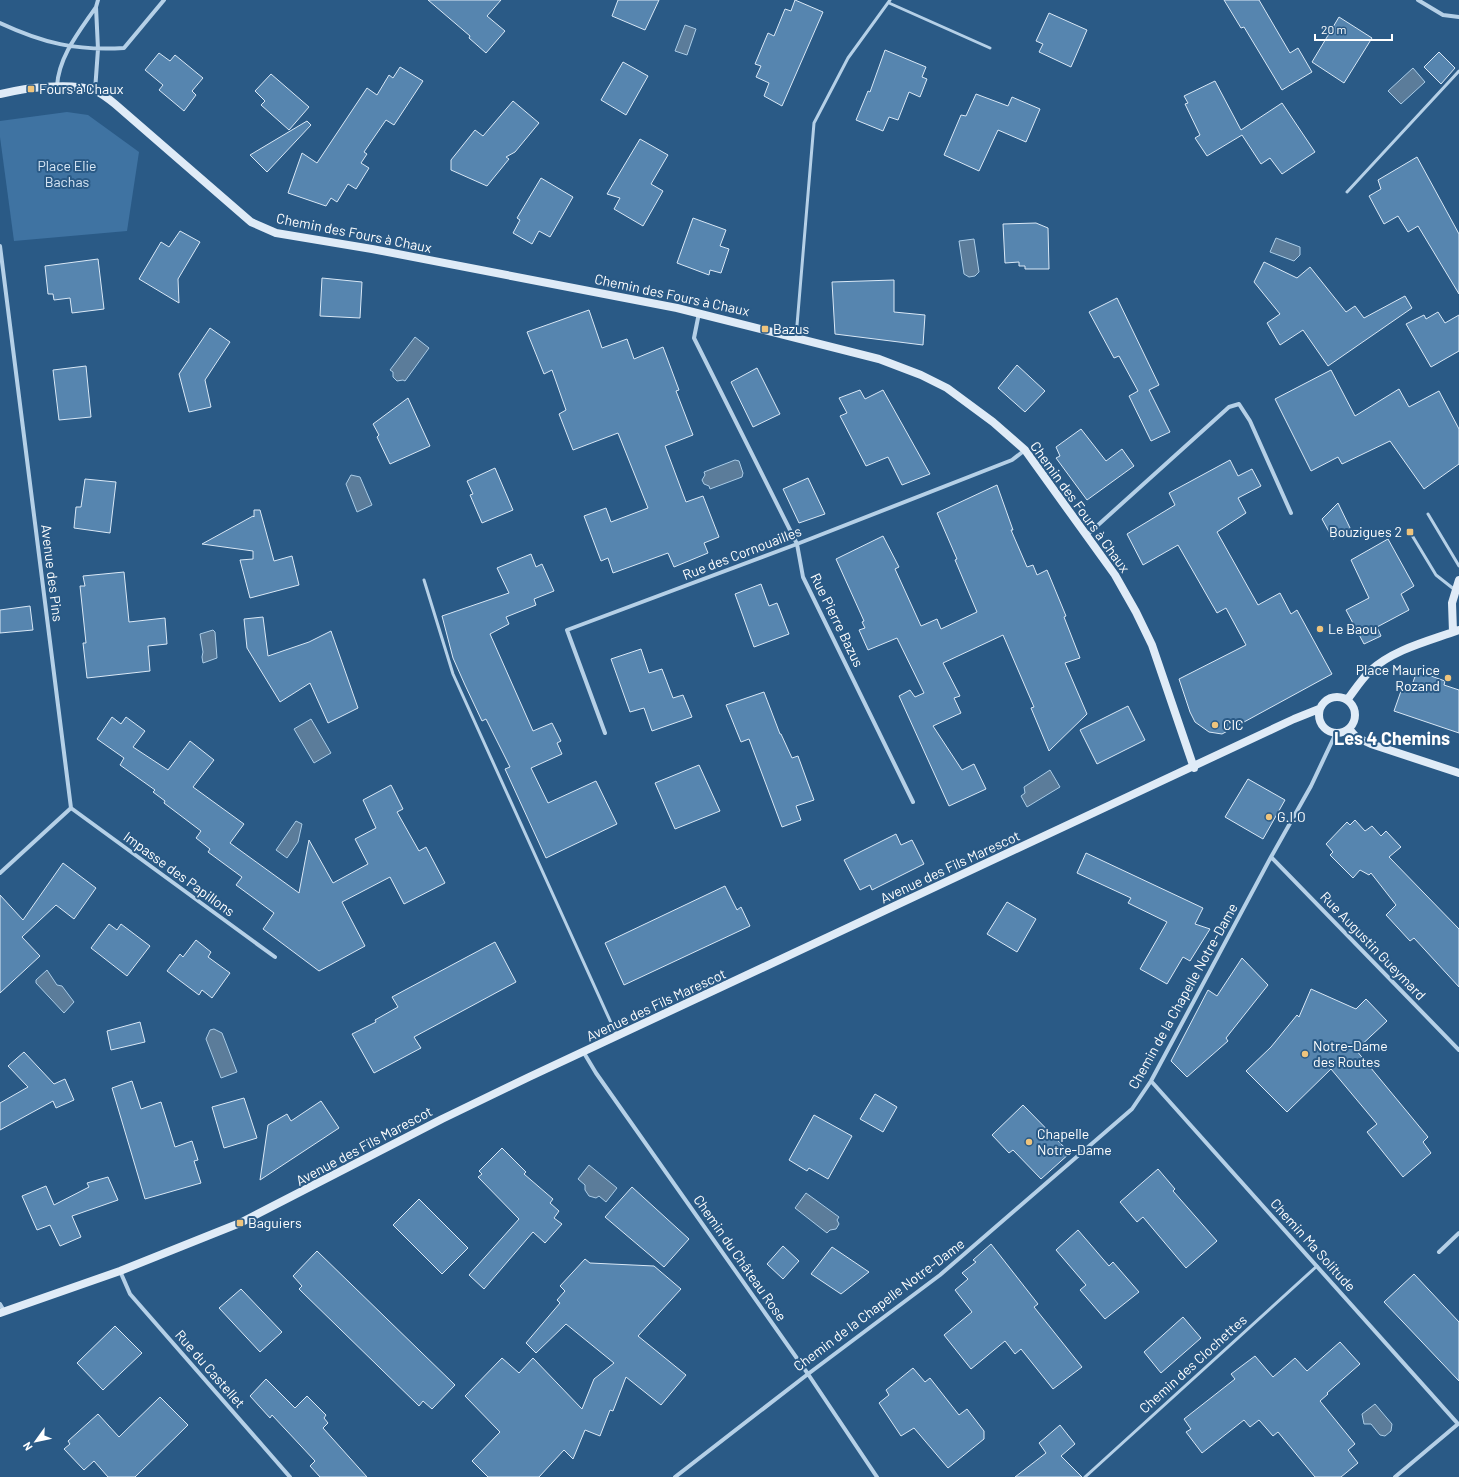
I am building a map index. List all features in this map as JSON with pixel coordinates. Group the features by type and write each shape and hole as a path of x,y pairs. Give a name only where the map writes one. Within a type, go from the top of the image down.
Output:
{"street":[{"path":"57,87 60,65 69,47 96,7 98,0"},
{"path":"0,23 30,37 69,47 98,50 124,48 164,0"},
{"path":"1418,0 1443,15 1459,17"},
{"path":"95,91 98,50 96,7"},
{"name":"Chemin des Fours à Chaux","path":"0,94 57,87 77,87 95,91 115,104 251,222 276,233 650,302 699,313 879,359 921,374 947,388 993,422 1025,450 1087,535 1114,575 1136,612 1152,645 1194,768"},
{"name":"Avenue des Pins","path":"0,246 71,808"},
{"name":"Rue Pierre Bazus","path":"699,313 694,338 797,544 803,577 913,802"},
{"path":"1087,535 1229,407 1239,404 1250,420 1291,513"},
{"name":"Rue des Cornouailles","path":"605,733 567,630 797,544 1012,460 1025,450"},
{"path":"1347,700 1370,671 1382,663 1415,645 1456,631 1452,603 1459,580"},
{"path":"1334,697 1347,700 1352,705 1355,718 1349,729 1336,733 1328,731 1321,726 1319,718 1320,709 1323,703 1334,697"},
{"name":"Avenue des Fils Marescot","path":"1,1309 120,1271 240,1223 442,1119 1320,709"},
{"path":"1349,729 1356,737 1371,744 1459,773"},
{"name":"Chemin de la Chapelle Notre-Dame","path":"675,1477 808,1374 940,1276 1132,1109 1151,1081 1271,857 1311,786 1336,733"},
{"path":"0,873 71,808"},
{"name":"Impasse des Papillons","path":"71,808 275,957"},
{"name":"Rue Augustin Gueymard","path":"1271,857 1459,1050"},
{"name":"Chemin du Château Rose","path":"584,1053 596,1073 808,1374 877,1477"},
{"name":"Chemin Ma Solitude","path":"1151,1081 1458,1425 1395,1477"},
{"path":"1439,1252 1459,1233"},
{"name":"Rue du Castellet","path":"120,1271 130,1294 290,1477"}],"lane":[{"path":"796,337 814,123 848,58 889,1 990,48"},
{"path":"1347,192 1459,71"},
{"path":"1428,514 1459,566"},
{"path":"1410,532 1436,575 1455,590"},
{"path":"424,580 453,674 618,1037"},
{"name":"Chemin des Clochettes","path":"1085,1477 1317,1266"}],"green space":[{"name":"Place Elie Bachas","path":"67,112 88,115 139,152 127,231 14,241 0,137 0,121"}],"shaded area":[{"path":"685,25 696,29 687,55 675,51"},
{"path":"1413,68 1425,82 1401,104 1388,91"},
{"path":"1276,238 1300,247 1300,255 1294,261 1270,252"},
{"path":"974,239 979,272 975,276 969,277 964,274 959,241"},
{"path":"415,337 429,348 405,381 397,381 393,377 393,372 390,370"},
{"path":"735,460 739,461 743,473 742,477 710,489 709,486 704,484 702,480 705,475 704,472"},
{"path":"351,475 360,477 372,505 357,512 346,484"},
{"path":"213,630 215,632 217,658 203,663 200,634"},
{"path":"311,719 331,753 314,763 294,729"},
{"path":"1050,770 1060,787 1027,807 1021,796 1025,793 1024,787"},
{"path":"296,821 302,824 298,842 287,858 276,850"},
{"path":"47,970 57,985 62,986 74,1002 64,1013 36,983 36,980"},
{"path":"214,1029 222,1033 237,1072 221,1078 206,1039 210,1030"},
{"path":"589,1165 617,1188 606,1202 599,1196 596,1198 589,1196 585,1190 585,1185 578,1179"},
{"path":"806,1193 839,1217 837,1220 839,1224 836,1229 830,1230 827,1233 795,1208"},
{"path":"1375,1404 1392,1424 1391,1431 1385,1436 1380,1435 1371,1424 1364,1424 1362,1414"}],"building":[{"path":"428,0 501,0 487,16 505,31 486,53 469,38 470,36"},
{"path":"618,0 659,0 645,30 612,16"},
{"path":"795,0 823,12 782,106 764,96 769,83 756,77 761,66 755,64 768,33 774,36 785,9 791,11"},
{"path":"1224,0 1259,0 1290,53 1298,48 1312,72 1282,90 1244,27 1241,28"},
{"path":"1049,13 1087,30 1071,67 1039,52 1043,44 1036,41"},
{"path":"1339,17 1372,38 1344,83 1312,62"},
{"path":"885,50 926,67 922,77 927,79 920,97 909,92 898,120 889,117 883,131 856,120 868,91 870,92"},
{"path":"1439,52 1455,68 1441,84 1424,67"},
{"path":"159,53 170,61 175,55 203,78 192,91 196,95 184,111 159,90 163,85 145,70"},
{"path":"623,62 648,76 626,115 601,100"},
{"path":"400,67 423,81 394,125 386,120 364,152 367,154 361,163 369,168 356,189 348,184 337,202 331,198 326,206 288,193 302,153 317,163 367,88 377,95 389,75 393,78"},
{"path":"271,74 309,107 289,130 261,105 265,101 255,91"},
{"path":"1215,81 1241,130 1282,103 1315,152 1282,174 1270,158 1261,164 1242,135 1207,156 1195,138 1200,135 1185,104 1188,103 1184,96"},
{"path":"976,94 1008,106 1012,97 1040,109 1026,142 998,130 979,171 944,155 961,115 966,116"},
{"path":"513,101 539,123 515,152 506,157 509,159 487,186 451,170 451,160 475,130 483,136"},
{"path":"307,121 311,125 267,172 250,155"},
{"path":"640,139 668,155 651,184 663,191 643,226 614,209 620,198 607,194"},
{"path":"1417,157 1459,234 1459,294 1418,226 1408,232 1398,216 1384,224 1369,196 1381,189 1378,180"},
{"path":"541,178 573,197 550,237 539,231 532,244 513,233 520,220 517,218"},
{"path":"693,218 726,230 720,246 729,249 721,273 710,270 709,275 677,263"},
{"path":"1036,223 1048,228 1049,269 1025,269 1025,266 1019,266 1019,262 1005,263 1003,224"},
{"path":"180,231 200,242 178,279 179,303 139,279 161,242 169,247"},
{"path":"98,259 104,309 72,313 70,298 54,300 53,294 48,294 45,266"},
{"path":"1264,262 1297,278 1310,267 1346,312 1355,306 1364,318 1405,296 1412,308 1328,366 1303,330 1280,345 1267,323 1280,314 1254,282"},
{"path":"322,278 362,282 360,318 320,316"},
{"path":"894,280 894,312 925,315 923,345 835,334 832,282"},
{"path":"1117,298 1159,385 1149,390 1170,432 1151,441 1129,396 1138,391 1119,356 1114,358 1089,312"},
{"path":"589,310 602,348 627,339 634,359 663,347 679,390 676,391 693,435 665,446 686,502 703,496 719,537 704,543 708,553 674,567 668,553 613,573 608,558 601,561 584,516 606,508 611,522 648,508 618,433 573,450 559,414 566,410 552,370 544,374 527,332"},
{"path":"1438,312 1445,323 1459,315 1459,351 1431,367 1406,324 1424,315 1426,319"},
{"path":"210,328 230,342 205,380 211,407 189,412 179,374"},
{"path":"1017,365 1045,391 1025,412 998,388"},
{"path":"86,366 91,417 59,420 53,370"},
{"path":"757,368 780,414 753,427 731,382"},
{"path":"1331,370 1355,416 1399,389 1409,407 1439,391 1459,429 1459,464 1424,489 1390,441 1342,464 1338,457 1311,471 1275,399"},
{"path":"860,390 865,399 883,390 930,474 902,485 888,457 866,466 840,416 847,413 839,398"},
{"path":"408,398 430,446 390,464 377,437 379,435 373,424"},
{"path":"1081,429 1106,461 1122,449 1134,466 1087,500 1056,458 1060,456 1056,447"},
{"path":"1230,460 1238,476 1252,469 1261,486 1238,498 1246,513 1217,532 1258,605 1280,593 1291,614 1297,610 1332,674 1222,734 1209,732 1195,722 1179,679 1246,645 1226,608 1217,613 1178,545 1143,565 1127,534 1175,505 1169,493"},
{"path":"495,468 513,510 482,523 470,495 473,494 467,481"},
{"path":"808,478 825,514 799,523 783,489"},
{"path":"85,479 116,482 110,533 74,528 76,507 81,507"},
{"path":"997,485 1013,530 1011,530 1027,567 1033,565 1037,575 1047,570 1066,616 1064,617 1080,658 1065,663 1087,714 1049,751 1031,708 1034,707 1003,635 943,663 960,696 954,698 961,713 933,726 962,770 974,764 986,789 949,806 899,696 910,690 915,697 924,693 897,638 868,650 859,630 865,628 862,622 864,621 836,559 883,536 899,567 895,569 921,626 937,619 941,629 977,612 955,560 957,559 937,513"},
{"path":"1338,503 1351,530 1333,539 1322,519"},
{"path":"254,510 260,510 274,561 292,556 299,585 250,598 240,560 253,559 253,551 202,544 253,516 254,517"},
{"path":"1388,539 1414,586 1401,594 1409,610 1377,627 1381,636 1364,644 1346,610 1369,598 1351,560"},
{"path":"531,554 536,567 542,564 554,591 534,599 536,605 506,617 509,624 490,634 533,731 552,723 561,741 557,743 562,754 531,768 548,803 596,781 617,824 546,858 505,769 510,767 486,719 482,721 453,658 442,616 509,593 497,568"},
{"path":"124,572 129,622 165,618 167,644 148,646 150,671 87,678 83,643 86,643 80,586 85,586 83,576"},
{"path":"761,584 769,606 777,603 789,634 754,647 735,594"},
{"path":"30,606 33,630 0,633 0,610"},
{"path":"263,617 268,656 309,642 331,631 358,708 328,723 310,683 280,702 247,648 244,619"},
{"path":"641,649 649,673 662,669 673,698 683,695 692,717 652,731 644,708 630,712 611,659"},
{"path":"1417,671 1445,681 1444,685 1459,690 1459,733 1394,711 1401,691 1412,685"},
{"path":"764,692 780,734 792,758 798,756 814,800 796,806 801,820 782,827 749,739 741,742 726,705"},
{"path":"1128,706 1145,740 1097,764 1080,730"},
{"path":"112,717 121,724 126,717 145,731 133,747 168,770 190,741 214,760 193,787 244,824 230,843 299,893 309,840 333,883 368,864 355,839 376,828 363,800 391,785 403,809 397,812 419,851 426,847 445,883 404,904 390,877 342,902 365,946 319,971 263,929 274,913 236,885 242,877 208,852 210,849 196,838 201,831 164,803 165,801 153,792 155,790 120,765 124,758 97,739"},
{"path":"699,765 720,811 675,829 655,783"},
{"path":"1248,779 1285,800 1263,839 1225,817"},
{"path":"1355,820 1365,831 1372,826 1381,836 1386,831 1401,847 1389,857 1459,929 1459,987 1414,938 1410,941 1386,915 1396,905 1371,873 1369,875 1360,870 1353,878 1330,855 1333,852 1326,844 1347,822 1350,825"},
{"path":"896,834 901,845 912,840 924,864 872,890 870,885 860,890 844,860"},
{"path":"1086,853 1203,908 1195,924 1210,929 1190,961 1183,957 1167,984 1140,969 1167,922 1128,903 1131,898 1077,873"},
{"path":"63,863 96,888 74,919 56,905 22,937 40,956 0,993 0,895 23,920"},
{"path":"725,886 737,910 741,907 750,926 624,985 605,943"},
{"path":"1007,902 1036,919 1017,952 987,934"},
{"path":"109,924 117,930 121,924 150,946 127,976 91,948"},
{"path":"196,940 211,952 208,957 230,973 212,998 202,990 199,995 167,971 180,954 183,957"},
{"path":"495,942 516,982 414,1037 421,1048 374,1073 352,1034 376,1022 375,1020 398,1007 392,997"},
{"path":"1242,958 1268,985 1226,1038 1228,1041 1187,1077 1171,1061 1208,990 1217,996"},
{"path":"1311,989 1356,1009 1366,999 1387,1021 1356,1050 1428,1137 1423,1142 1431,1153 1403,1177 1367,1132 1377,1124 1331,1069 1287,1112 1246,1071 1271,1047 1297,1015 1299,1017"},
{"path":"140,1022 145,1042 111,1050 107,1031"},
{"path":"24,1052 54,1084 65,1079 74,1100 56,1108 53,1101 0,1130 0,1103 28,1087 8,1066"},
{"path":"132,1081 141,1109 161,1102 175,1147 192,1141 198,1160 194,1161 201,1183 145,1199 112,1088"},
{"path":"875,1094 897,1107 883,1132 860,1119"},
{"path":"244,1098 257,1138 224,1148 212,1107"},
{"path":"321,1101 339,1128 260,1180 268,1125 287,1114 291,1121"},
{"name":"Chapelle Notre-Dame","path":"1023,1105 1070,1153 1041,1179 1013,1150 1009,1153 992,1135"},
{"path":"814,1115 852,1136 828,1179 809,1168 807,1171 789,1160"},
{"path":"502,1148 526,1172 524,1174 553,1199 550,1203 559,1211 554,1218 562,1224 545,1243 533,1232 484,1289 469,1275 519,1219 478,1177 482,1174 479,1171"},
{"path":"1158,1169 1175,1189 1173,1191 1217,1241 1186,1268 1143,1217 1137,1222 1120,1202"},
{"path":"108,1177 118,1200 72,1216 81,1237 60,1246 50,1225 37,1230 22,1196 46,1186 54,1205 89,1187 87,1183"},
{"path":"632,1187 689,1239 664,1267 605,1217"},
{"path":"419,1199 468,1248 442,1274 393,1225"},
{"path":"1078,1230 1109,1266 1113,1262 1139,1292 1105,1319 1080,1290 1086,1285 1056,1250"},
{"path":"991,1244 1038,1304 1034,1307 1082,1367 1053,1389 1021,1349 1015,1354 1005,1341 971,1369 944,1335 972,1312 955,1290 968,1279 962,1273 976,1262 973,1260"},
{"path":"783,1246 799,1261 783,1279 767,1264"},
{"path":"832,1247 869,1272 841,1294 811,1274"},
{"path":"317,1251 455,1385 432,1409 423,1401 419,1406 299,1289 302,1286 293,1276"},
{"path":"585,1259 590,1263 654,1266 681,1289 638,1336 686,1375 661,1405 626,1377 613,1411 610,1410 600,1436 585,1430 573,1459 564,1450 539,1477 488,1477 472,1461 500,1432 465,1396 502,1358 519,1373 533,1358 582,1409 594,1379 614,1363 566,1324 536,1353 526,1343 560,1303 557,1300 565,1291 560,1286"},
{"path":"1414,1274 1459,1322 1459,1381 1384,1302"},
{"path":"241,1289 282,1332 260,1352 219,1308"},
{"path":"1183,1317 1201,1338 1161,1373 1144,1352"},
{"path":"115,1326 142,1353 103,1390 77,1363"},
{"path":"1340,1342 1360,1364 1320,1401 1355,1444 1348,1450 1358,1463 1341,1477 1315,1477 1278,1432 1273,1436 1259,1420 1250,1427 1244,1420 1202,1453 1186,1432 1191,1429 1184,1419 1235,1379 1231,1374 1255,1356 1273,1377 1295,1358 1307,1371"},
{"path":"913,1368 925,1382 930,1378 959,1415 967,1409 984,1431 984,1439 948,1468 914,1428 901,1436 879,1403 889,1395 886,1390"},
{"path":"266,1379 295,1408 307,1396 326,1415 324,1418 328,1423 323,1428 367,1477 320,1477 310,1466 315,1461 272,1415 270,1418 250,1396"},
{"path":"160,1397 188,1425 135,1477 108,1477 94,1461 84,1470 64,1449 70,1444 68,1441 98,1414 119,1437"},
{"path":"1060,1425 1075,1444 1061,1456 1082,1477 1015,1477 1046,1453 1039,1443"}],"place":[{"name":"Fours à Chaux","path":"31,89"},
{"name":"Bazus","path":"765,329"},
{"name":"Bouzigues 2","path":"1410,532"},
{"name":"Le Baou","path":"1320,629"},
{"name":"Place Maurice Rozand","path":"1448,678"},
{"name":"CIC","path":"1215,725"},
{"name":"G.I.O","path":"1269,817"},
{"name":"Notre-Dame des Routes","path":"1305,1054"},
{"name":"Chapelle Notre-Dame","path":"1029,1142"},
{"name":"Baguiers","path":"240,1223"}],"district":[{"name":"Les 4 Chemins","path":"1392,739"}]}
